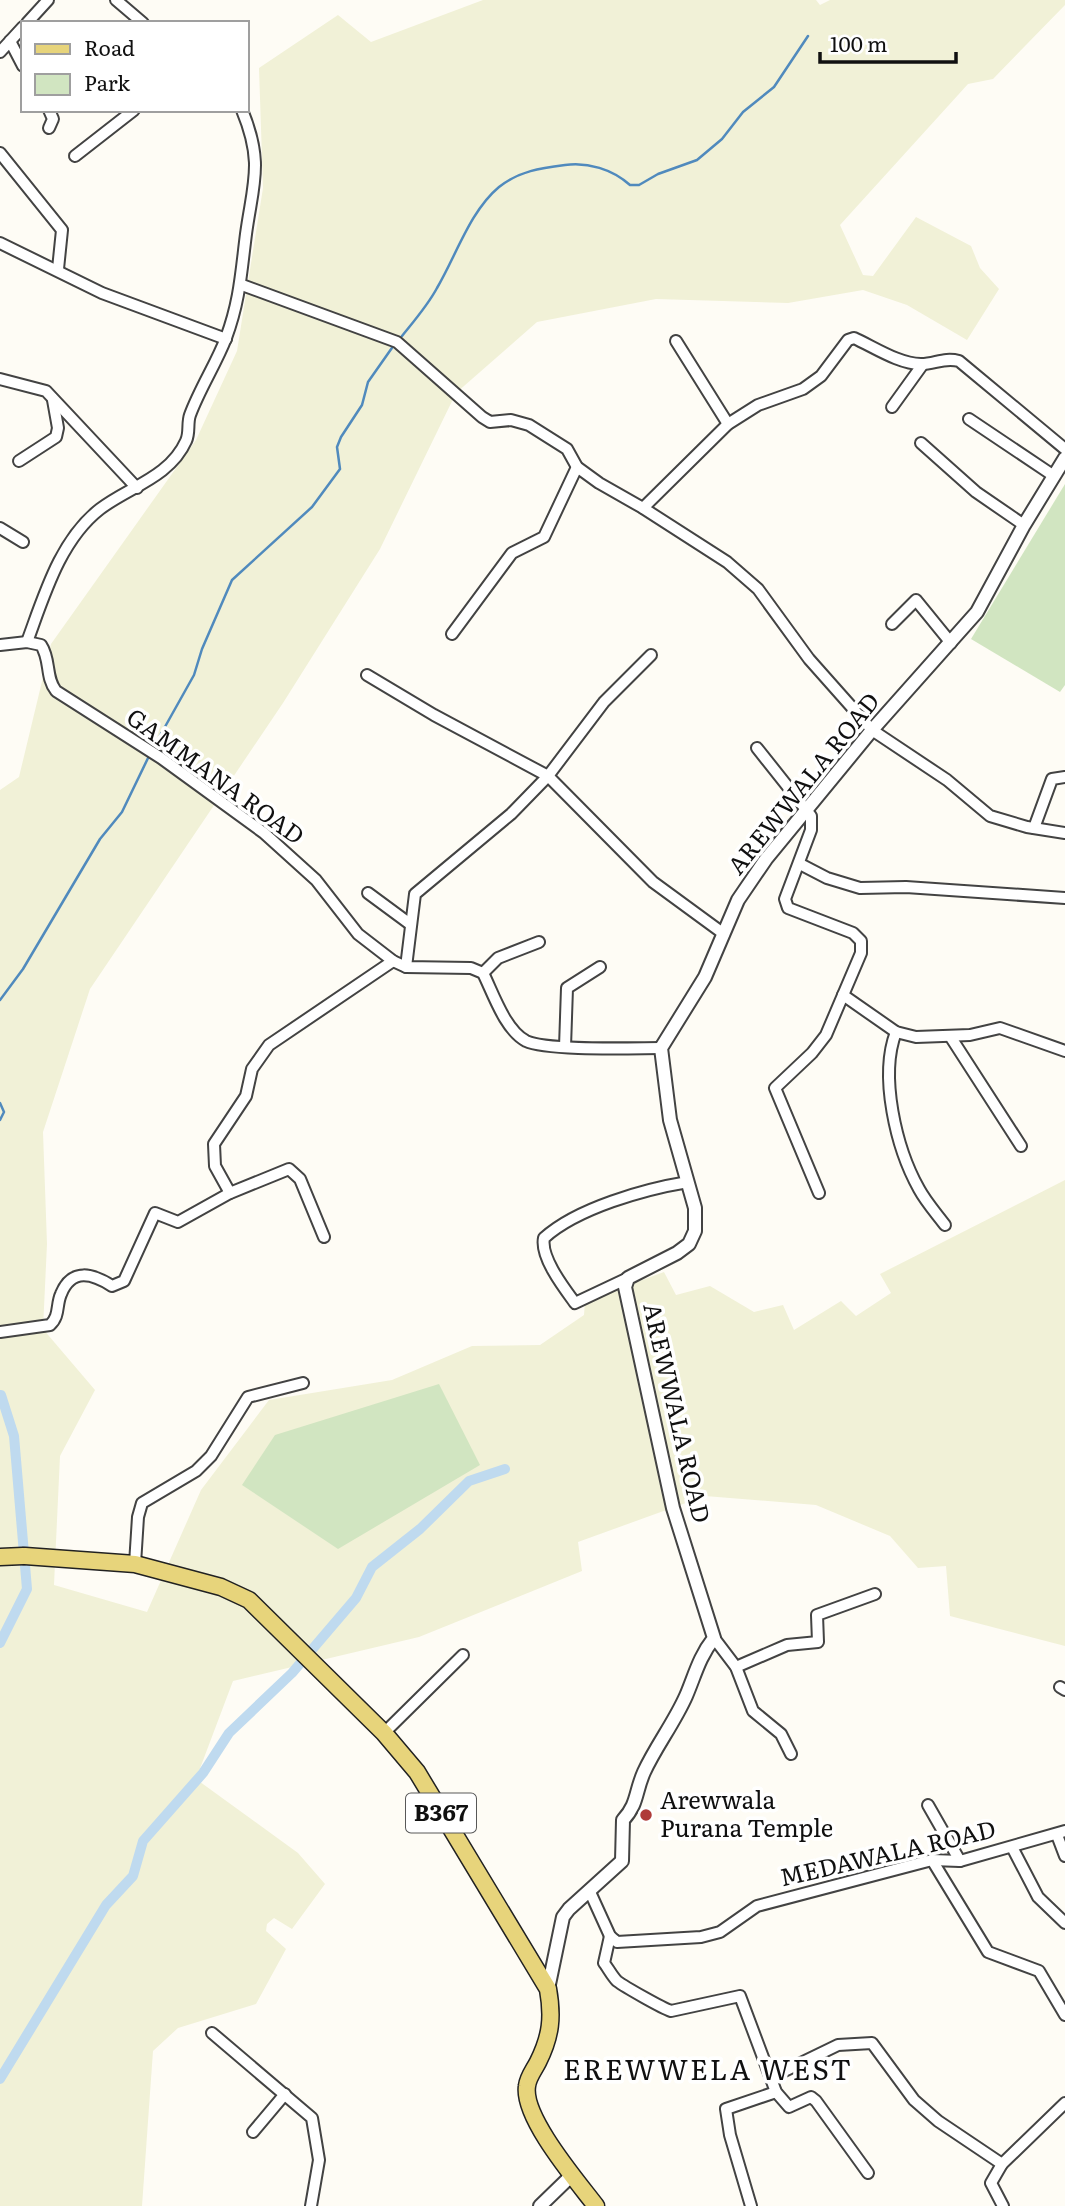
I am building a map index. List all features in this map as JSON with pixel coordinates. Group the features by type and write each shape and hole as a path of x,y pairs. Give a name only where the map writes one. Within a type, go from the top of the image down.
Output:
{"main road":[{"name":"B367","path":"0,1557 24,1556 135,1564 236,1592 249,1600 307,1655 384,1733 416,1772 548,1989 552,2012 550,2035 527,2083 526,2101 572,2175 596,2206"}],"street":[{"path":"29,21 48,0"},
{"path":"116,0 142,21"},
{"path":"0,52 21,29"},
{"path":"10,41 21,62"},
{"path":"49,128 53,119 50,112"},
{"path":"75,156 131,112"},
{"path":"0,645 27,642 52,577 76,533 100,509 163,471 187,440 189,418 226,339 242,285 246,234 257,179 255,158 243,112"},
{"path":"0,153 62,230 58,269"},
{"path":"0,243 58,269 102,293 226,339"},
{"path":"242,285 397,342 482,417 490,422 512,420 529,425 567,449 577,467 727,562 758,589 809,659 872,730 947,780 979,810 1034,828 1065,833"},
{"path":"643,508 728,424 758,405 803,389 821,376 848,340 854,338 909,362 923,364 947,358 959,361 1065,449"},
{"path":"676,341 728,424"},
{"path":"892,407 923,364"},
{"path":"0,379 46,391 137,488"},
{"path":"19,461 56,437 57,417 52,397"},
{"path":"969,419 1054,475"},
{"path":"921,443 976,492 1024,525"},
{"name":"AREWWALA ROAD","path":"714,1638 674,1508 625,1287 628,1278 689,1244 695,1231 696,1216 670,1119 662,1048 705,977 744,890 872,730 977,612 1024,525 1065,458"},
{"path":"452,634 512,553 544,537 577,467"},
{"path":"0,528 23,542"},
{"path":"892,624 916,600 951,643"},
{"name":"GAMMANA ROAD","path":"27,642 41,645 45,652 51,684 56,691 151,752 264,833 316,880 358,934 393,961 406,967 471,968 483,973"},
{"path":"406,967 415,894 511,814 548,776 604,702 651,655"},
{"path":"367,675 433,715 548,776 653,881 724,933"},
{"path":"757,748 807,808 810,830 800,864 785,899 788,908 853,933 861,941 861,953 826,1035 812,1053 775,1088 819,1193"},
{"path":"1034,828 1052,779 1065,776"},
{"path":"800,864 827,878 860,888 906,887 1065,898"},
{"path":"368,893 410,924"},
{"path":"539,942 498,958 483,973 511,1026 526,1041 565,1047 662,1048"},
{"path":"230,1193 215,1166 214,1144 246,1096 252,1069 269,1045 393,961"},
{"path":"565,1047 567,988 600,967"},
{"path":"843,995 896,1031 916,1037 950,1036 1000,1028 1063,1047"},
{"path":"896,1031 888,1052 892,1104 906,1162 919,1189 945,1225"},
{"path":"950,1036 1021,1146"},
{"path":"0,1332 50,1325 56,1320 61,1292 76,1277 87,1273 113,1286 124,1281 152,1215 178,1222 230,1193 289,1170 300,1179 324,1237"},
{"path":"628,1278 575,1303 551,1265 542,1243 544,1238 598,1208 657,1186 688,1182"},
{"path":"135,1564 138,1517 142,1503 196,1471 211,1456 248,1397 303,1383"},
{"path":"736,1667 787,1645 818,1642 817,1615 875,1594"},
{"path":"548,1989 564,1917 569,1909 622,1861 623,1820 632,1813 639,1782 658,1740 686,1696 693,1671 714,1638 736,1667 753,1712 782,1734 791,1754"},
{"path":"384,1733 463,1655"},
{"path":"928,1805 960,1861"},
{"path":"1061,1833 1065,1856"},
{"name":"MEDAWALA ROAD","path":"610,1936 617,1942 701,1937 719,1932 757,1906 932,1860 960,1861 1061,1833"},
{"path":"1013,1847 1038,1897 1065,1923"},
{"path":"932,1860 988,1952 1039,1971 1065,2015"},
{"path":"590,1892 610,1936 604,1963 617,1981 660,2008 671,2011 740,1996 776,2092 789,2108 811,2097 816,2101 868,2173"},
{"path":"212,2033 312,2118 319,2160 311,2206"},
{"path":"772,2077 838,2045 872,2043 914,2099 938,2121 1002,2164"},
{"path":"751,2206 730,2135 726,2109 776,2092"},
{"path":"253,2132 285,2095"},
{"path":"1003,2206 991,2183 1002,2164 1065,2103"},
{"path":"540,2206 572,2175"}],"green space":[{"path":"483,0 816,0 820,5 830,0 1065,0 1065,5 993,79 968,84 840,225 863,275 873,276 916,217 971,246 980,268 999,289 967,340 907,305 863,290 788,303 656,299 537,322 456,393 380,549 283,703 90,989 43,1132 47,1244 43,1329 95,1390 60,1456 54,1585 147,1612 201,1490 269,1400 392,1380 472,1346 540,1345 584,1315 585,1301 664,1272 676,1295 710,1286 754,1312 783,1305 794,1330 841,1301 856,1316 891,1293 880,1274 1065,1180 1065,1646 950,1616 946,1566 918,1568 890,1536 816,1505 705,1496 578,1542 582,1571 419,1637 233,1681 196,1779 298,1853 325,1884 292,1929 274,1918 267,1924 266,1931 286,1949 256,2004 178,2028 153,2051 142,2206 0,2206 0,790 19,777 51,644 196,440 237,351 263,188 259,68 338,15 371,42"},
{"path":"1065,484 1065,685 1060,692 971,639"},
{"path":"439,1384 480,1465 338,1549 242,1485 275,1435"}],"waterway":[{"path":"402,336 433,294 480,208 499,187 530,171 574,164 599,168 630,185 639,185 658,174 697,160 722,139 743,112 774,87 808,36"},
{"path":"152,750 194,675 202,649 232,580 312,507 340,469 337,447 341,437 362,405 368,382 394,345"},
{"path":"0,1000 23,969 100,839 122,812 149,756"},
{"path":"0,1103 4,1112 0,1120"},
{"path":"0,1643 27,1589 14,1436 1,1395"},
{"path":"0,2079 106,1905 133,1876 143,1841 203,1773 229,1733 292,1673 356,1598 372,1567 420,1529 469,1481 505,1469"}],"place":[{"name":"Arewwala Purana Temple","path":"646,1815"}],"district":[{"name":"EREWWELA WEST","path":"708,2070"}]}
